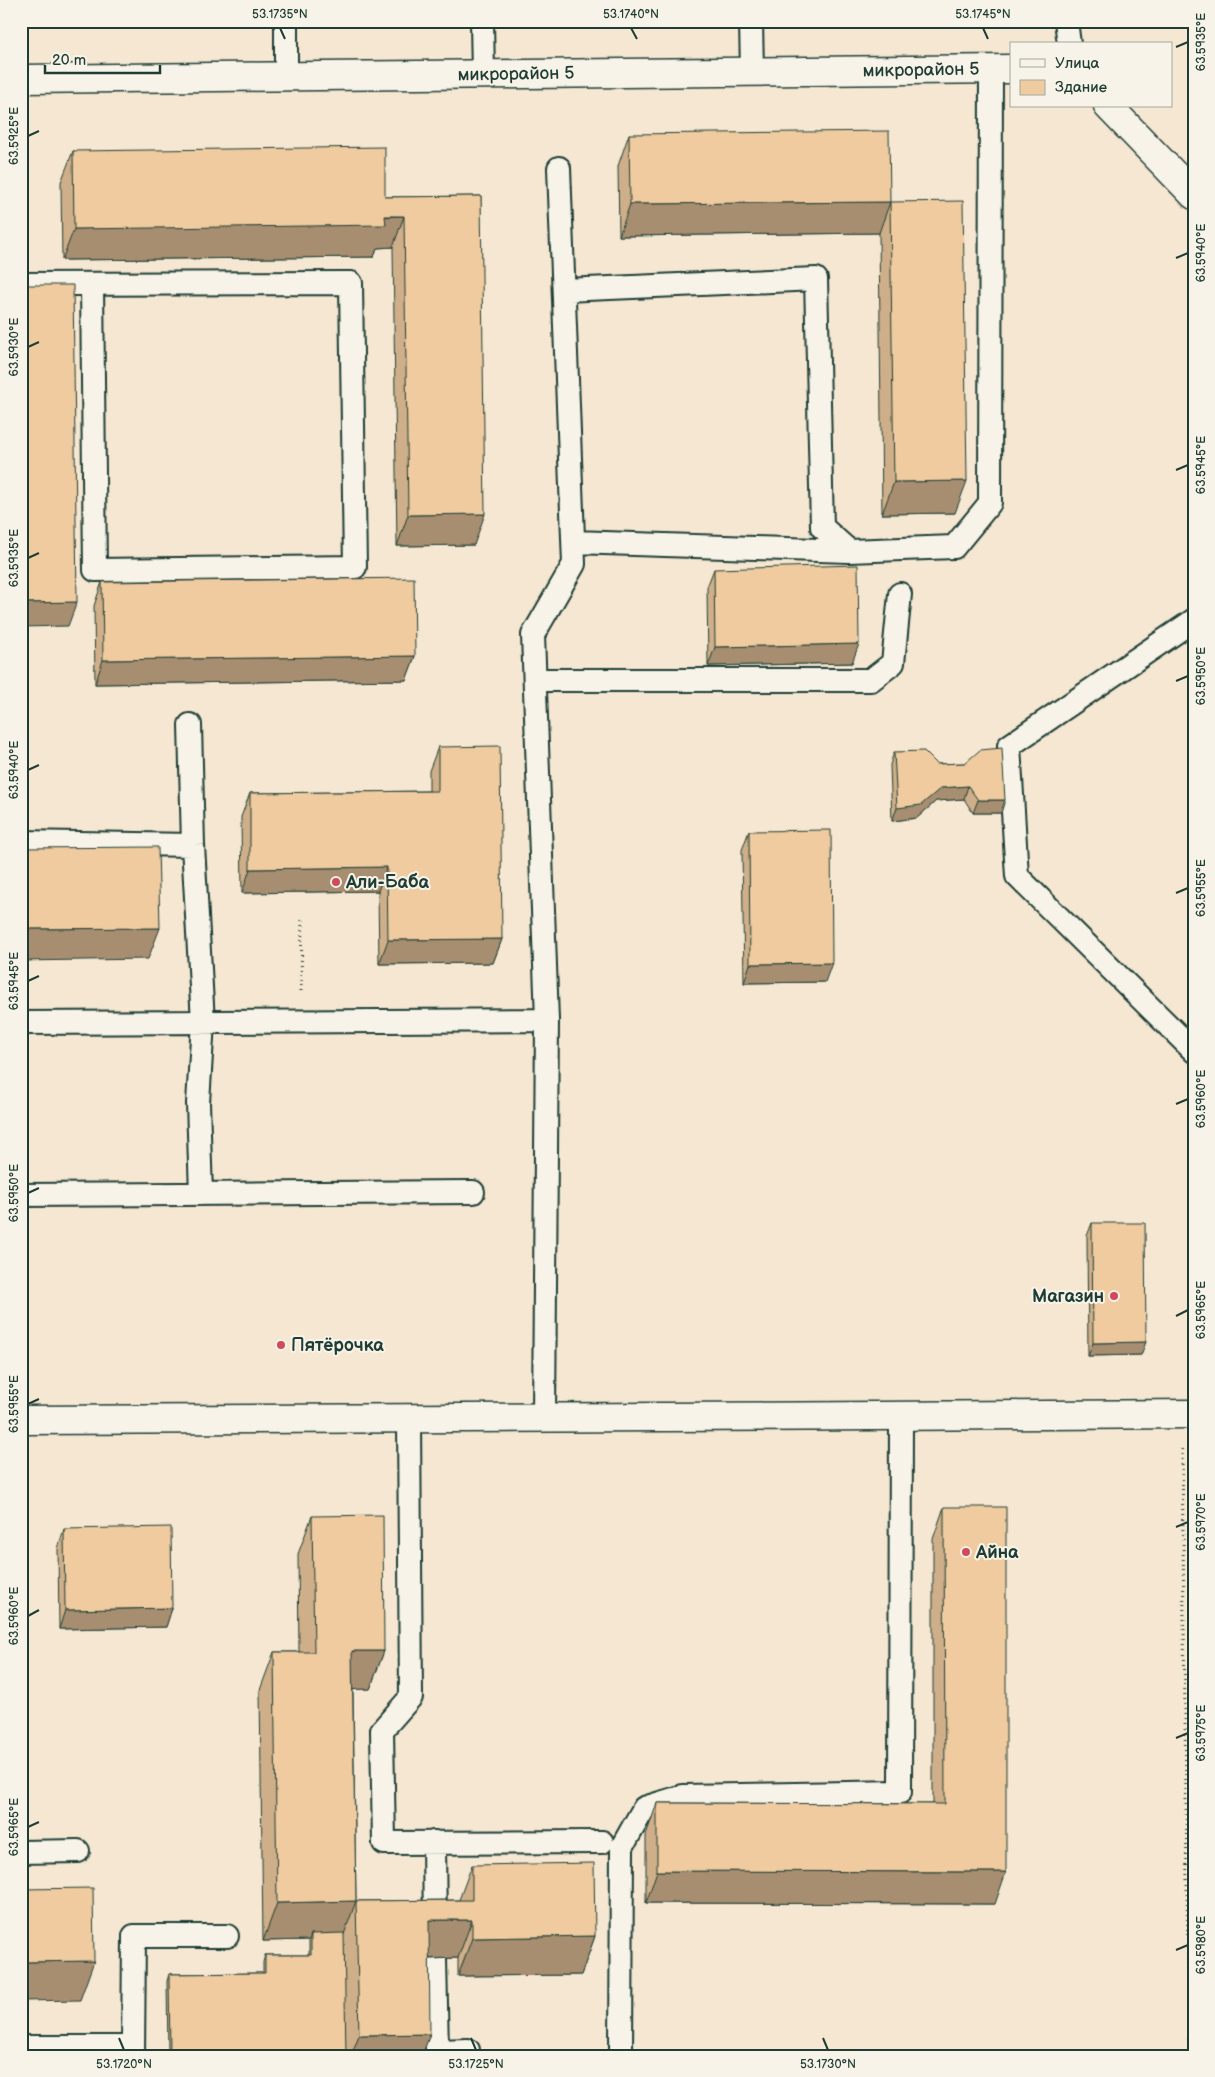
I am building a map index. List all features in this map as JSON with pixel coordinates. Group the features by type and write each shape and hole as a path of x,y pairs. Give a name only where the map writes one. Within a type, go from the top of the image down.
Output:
{"street":[{"name":"микрорайон 5","path":"21,79 1001,69"},
{"path":"1110,108 1194,195"},
{"path":"21,1420 409,1420 544,1417 1188,1414"}],"lane":[{"path":"286,21 286,76"},
{"path":"482,21 483,74"},
{"path":"751,21 752,72"},
{"path":"1066,21 1069,42"},
{"path":"574,542 849,551 954,547 990,503 1001,69"},
{"path":"544,1417 547,1020 533,635 574,564 559,168"},
{"path":"564,290 816,278 822,527 849,551"},
{"path":"21,284 351,283 355,567 95,570 92,284"},
{"path":"535,680 871,680 893,663 900,594"},
{"path":"1194,620 1009,746 1017,876 1194,1052"},
{"path":"190,725 193,845 203,1022 198,1103 201,1194"},
{"path":"21,842 193,845"},
{"path":"21,1023 547,1020"},
{"path":"21,1195 473,1192"},
{"path":"621,2056 622,1847 644,1808 683,1796 900,1792 901,1415"},
{"path":"409,1420 411,1697 382,1730 384,1843 602,1842"},
{"path":"434,1842 436,2051 468,2050 468,2056"},
{"path":"21,1852 78,1851"},
{"path":"21,2047 133,2051 134,1936 227,1936"}],"path":[{"path":"300,1021 302,916"},
{"path":"1188,1414 1189,2056"}],"building":[{"path":"889,131 890,202 630,204 629,134"},
{"path":"385,147 385,197 481,196 485,514 408,515 404,216 385,216 386,225 74,229 73,151"},
{"path":"963,201 967,481 894,482 890,202"},
{"path":"21,285 73,285 77,602 21,603"},
{"path":"858,565 859,644 715,647 714,569"},
{"path":"414,578 415,656 103,660 102,582"},
{"path":"500,746 502,939 388,940 387,867 250,869 250,793 438,791 438,747"},
{"path":"1002,748 1005,800 978,800 968,786 941,788 921,805 897,808 894,752 924,751 937,764 965,763 980,750"},
{"path":"831,830 832,963 750,964 749,831"},
{"path":"158,847 160,928 21,929 21,848"},
{"name":"Магазин","path":"1092,1223 1145,1223 1146,1342 1093,1343"},
{"path":"944,1507 1006,1507 1006,1872 657,1871 657,1803 945,1804"},
{"path":"383,1515 384,1651 352,1651 356,1901 277,1903 274,1652 314,1652 312,1516"},
{"path":"171,1527 172,1608 65,1610 64,1529"},
{"path":"594,1863 595,1936 472,1938 472,1920 429,1920 430,2034 359,2035 356,1901 472,1900 472,1865"},
{"path":"93,1888 94,1961 21,1962 21,1889"},
{"path":"344,1933 346,2056 170,2056 169,1974 265,1973 265,1955 311,1955 311,1934"}],"place":[{"name":"Али-Баба","path":"336,882"},
{"name":"Магазин","path":"1114,1296"},
{"name":"Пятёрочка","path":"281,1345"},
{"name":"Айна","path":"966,1552"}]}
